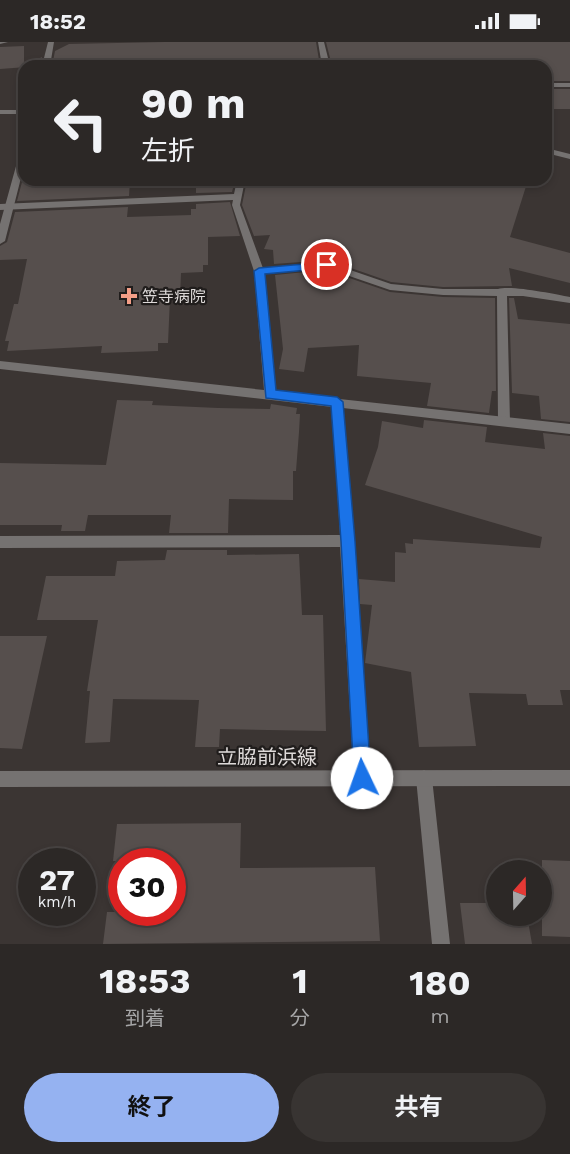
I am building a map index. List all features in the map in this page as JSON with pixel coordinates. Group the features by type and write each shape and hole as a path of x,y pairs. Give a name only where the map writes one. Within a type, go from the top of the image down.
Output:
{"street":[{"path":"0,42 5,42"},
{"path":"47,60 51,42"},
{"path":"321,42 325,60"},
{"path":"552,86 570,85"},
{"path":"0,112 18,112"},
{"path":"552,152 570,157"},
{"path":"0,240 4,207 18,167"},
{"path":"239,186 236,205 259,271 270,394"},
{"path":"4,207 236,197"},
{"path":"259,271 327,265 390,287 443,292 502,291 570,300"},
{"path":"502,291 504,422"},
{"path":"0,365 570,429"},
{"path":"337,402 362,778"},
{"path":"0,542 348,541"},
{"path":"424,778 441,944"},
{"name":"立脇前浜線","path":"0,779 570,778"}],"building":[{"path":"316,42 319,60 53,60 55,51 69,44"},
{"path":"326,42 570,42 570,81 552,81 552,60 330,60"},
{"path":"24,46 24,60 18,60 18,68 0,69 0,47"},
{"path":"552,89 570,89 570,109 552,109"},
{"path":"21,186 130,186 129,196 17,201"},
{"path":"196,186 234,186 232,192 196,193"},
{"path":"246,186 526,186 510,237 570,253 570,283 509,268 512,286 443,287 391,282 328,260 274,264 273,250 264,249 270,235 254,236 242,205"},
{"name":"笠寺病院","path":"230,202 240,236 208,237 208,265 203,265 203,272 181,273 180,298 170,298 168,343 158,343 158,351 101,353 102,346 7,351 9,341 5,341 14,304 18,304 27,259 0,260 0,246 7,242 15,212 128,207 127,217 191,215 191,209 196,209 196,204"},
{"path":"326,270 390,292 443,297 495,298 496,391 492,391 489,413 427,406 431,383 357,376 359,345 308,348 304,372 279,369 283,349 275,275"},
{"path":"509,298 514,298 518,319 570,324 570,422 541,419 539,396 512,393"},
{"path":"117,400 153,401 152,405 218,408 270,409 271,404 297,408 296,414 300,414 296,471 293,471 293,500 229,499 228,533 169,533 171,515 88,515 85,531 61,531 62,525 0,525 0,463 106,465"},
{"path":"424,420 487,427 485,442 545,449 543,433 570,436 570,690 560,690 563,705 528,705 526,694 469,693 476,746 419,747 411,672 365,663 372,605 360,604 359,579 395,582 395,552 406,553 405,543 413,544 413,539 540,548 542,537 365,485 378,447 382,421 423,428"},
{"path":"167,550 227,550 227,555 299,554 302,615 323,615 326,731 220,729 219,747 195,747 199,700 113,699 110,742 85,743 90,691 87,691 98,620 37,620 46,576 115,576 117,561 165,560"},
{"path":"0,636 47,636 22,749 0,748"},
{"path":"241,823 240,868 375,867 380,941 103,944 107,912 108,926 186,926 186,848 114,848 117,824"},
{"path":"552,860 570,861 570,937 542,936 542,926 552,926"},
{"path":"460,903 486,903 486,926 529,926 532,944 465,944"}],"place":[{"name":"笠寺病院","path":"129,296"}],"route":[{"path":"327,265 259,271 270,394 337,402 362,778"}]}
